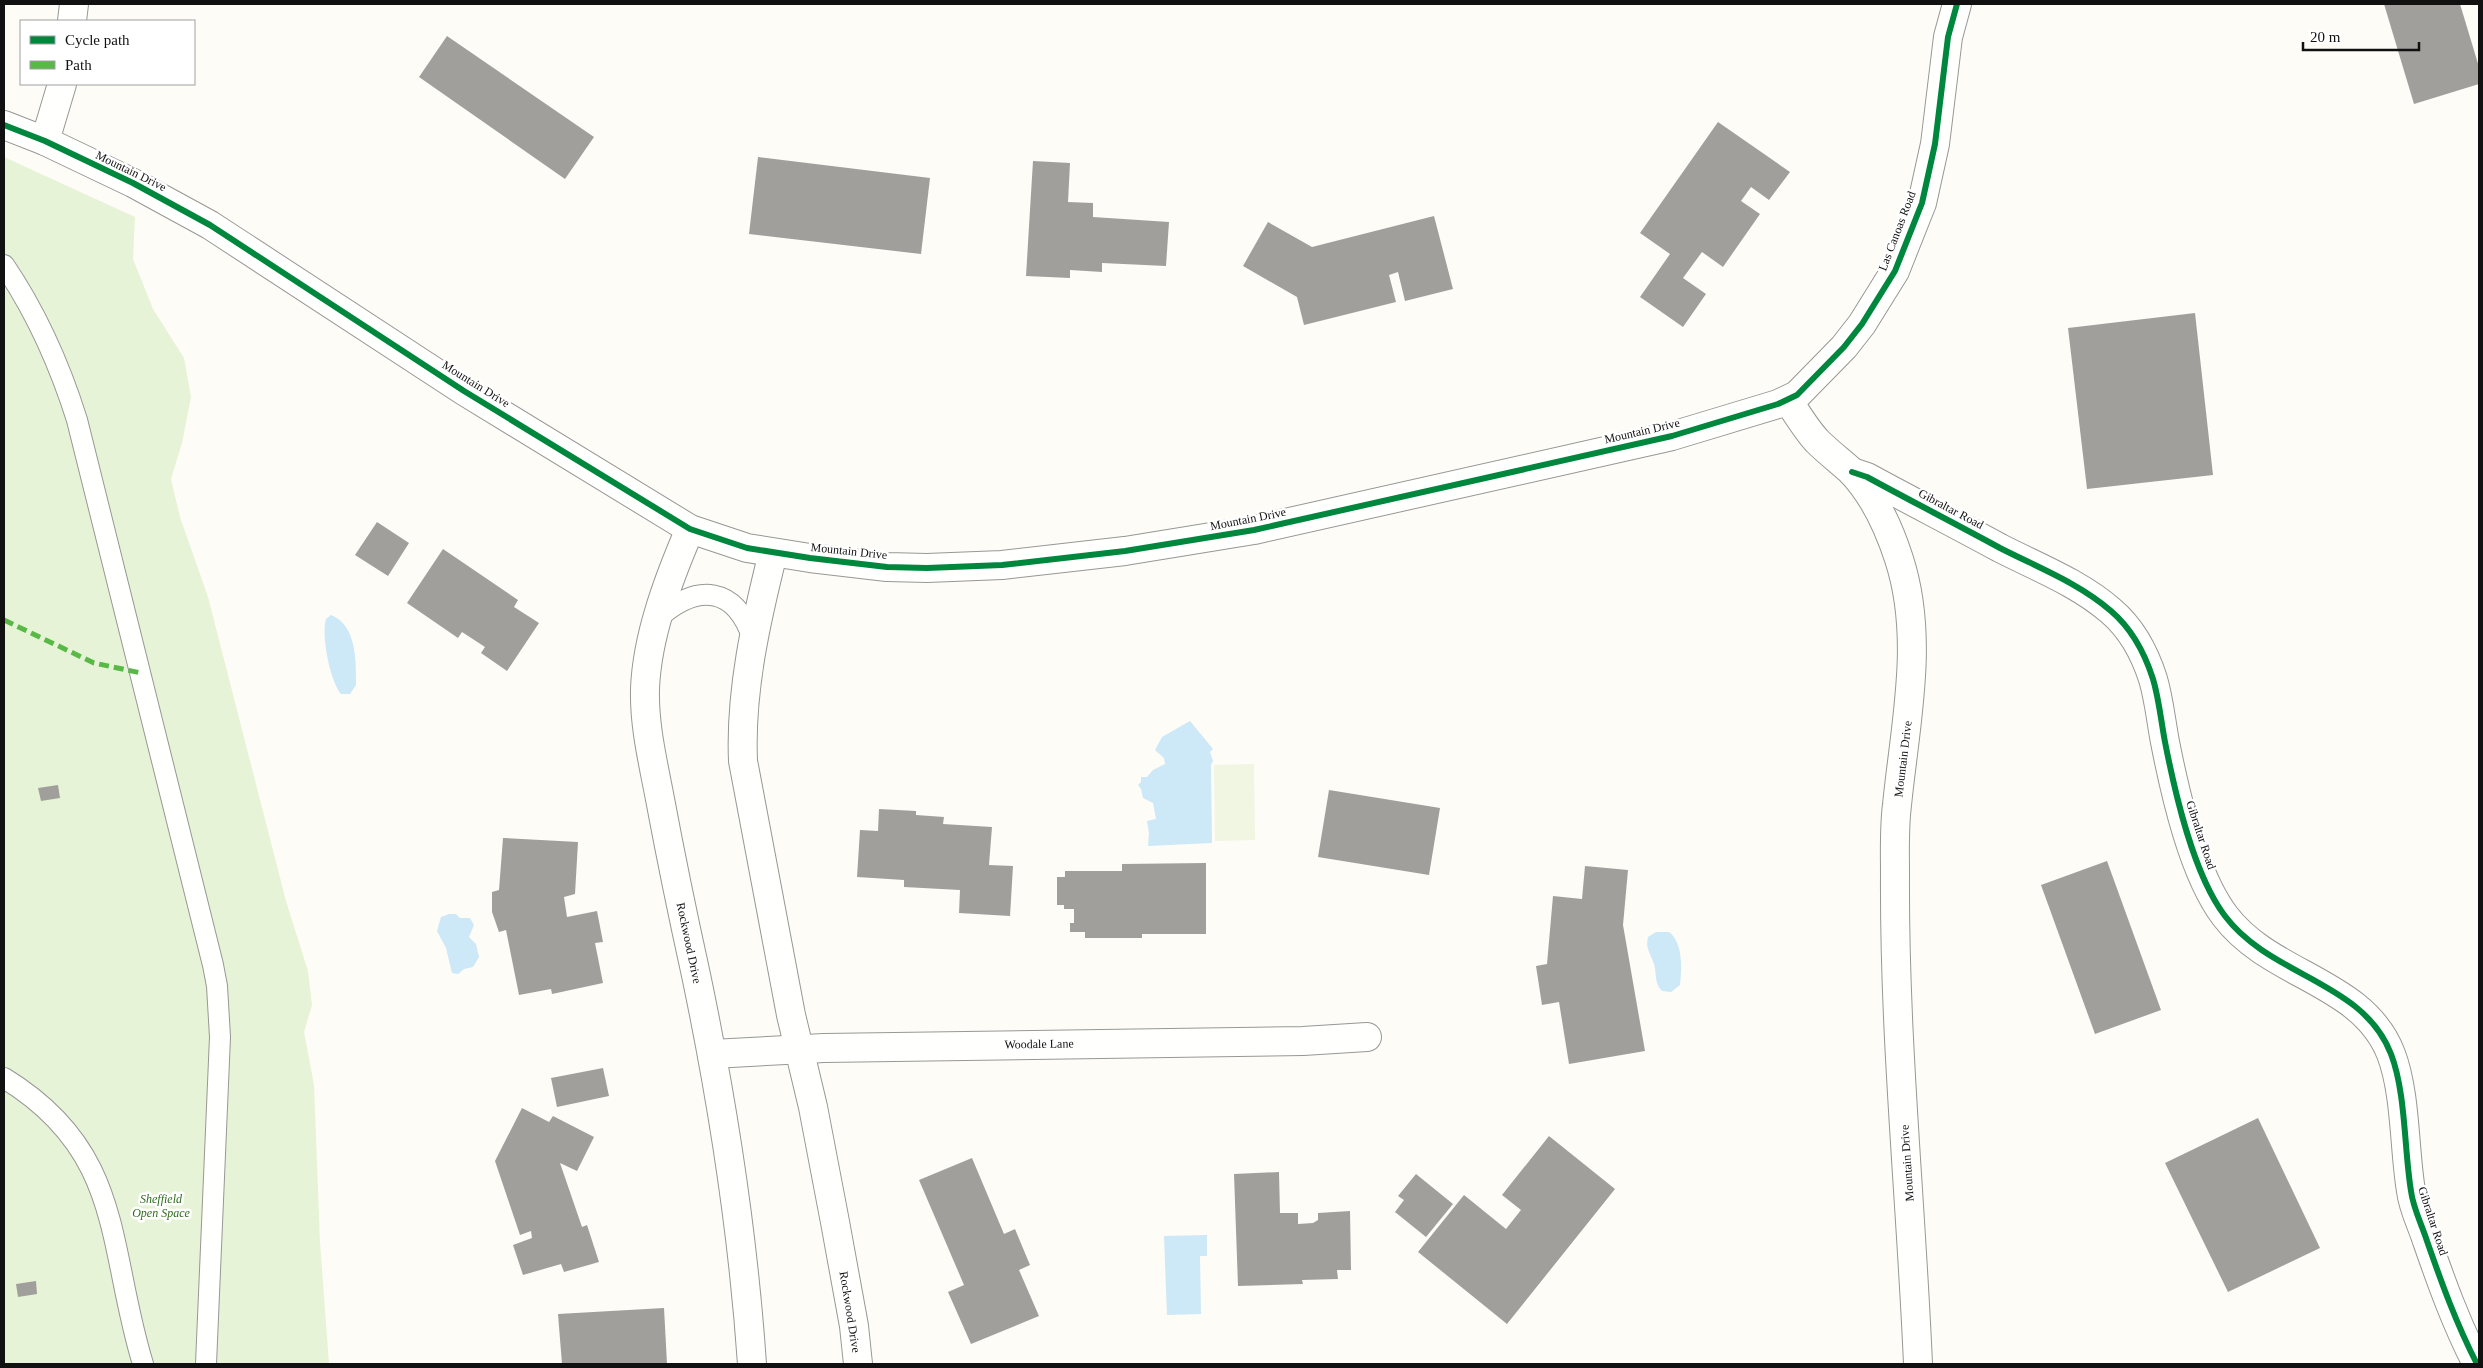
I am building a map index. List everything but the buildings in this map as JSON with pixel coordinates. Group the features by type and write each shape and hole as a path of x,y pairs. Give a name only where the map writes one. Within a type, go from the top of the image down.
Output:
{"street":[{"path":"72,20 74,4"},
{"name":"Las Canoas Road","path":"1788,400 1805,388 1844,347 1862,324 1895,271 1922,204 1935,144 1948,37 1958,4"},
{"path":"45,141 62,85"},
{"name":"Mountain Drive","path":"4,125 45,141 133,183 210,225 464,391 690,529 747,548 773,553 887,567 927,568 1058,560 1166,546 1300,520 1672,436 1788,400 1816,440 1852,472 1873,501 1885,522 1900,560 1911,616 1909,702 1897,806 1895,921 1899,1035 1914,1261 1918,1364"},
{"name":"Gibraltar Road","path":"1852,472 1867,477 2080,590 2111,611 2126,625 2154,681 2174,788 2202,876 2223,914 2240,934 2259,950 2281,964 2346,998 2364,1013 2380,1032 2390,1053 2397,1077 2411,1195 2454,1320 2477,1364"},
{"name":"Rockwood Drive","path":"690,529 658,618 647,665 645,714 648,740 712,1054 737,1206 752,1364"},
{"name":"Rockwood Drive","path":"773,553 753,639 742,726 743,761 798,1050 813,1108 835,1222 854,1326 858,1364"},
{"name":"Woodale Lane","path":"712,1054 1023,1044 1303,1041 1367,1037"}],"lane":[{"path":"4,265 39,326 60,370 77,420 214,964 220,1037 206,1364"},
{"path":"658,618 679,603 692,598 713,595 727,600 736,606 745,619 753,639"},
{"path":"4,1078 23,1091 64,1128 94,1173 110,1216 129,1310 144,1364"}],"green space":[{"name":"Sheffield Open Space","path":"4,157 135,217 133,259 153,309 184,358 191,397 182,443 171,479 180,517 208,597 286,901 308,971 312,1005 304,1032 314,1085 320,1242 329,1364 4,1364"},
{"path":"1254,764 1255,840 1215,841 1214,765"}],"water":[{"path":"331,615 340,620 346,627 353,645 356,685 350,694 341,694 330,669 325,626 326,619"},
{"path":"1190,721 1213,749 1210,752 1213,761 1211,765 1212,843 1148,846 1149,833 1147,821 1156,819 1153,803 1143,798 1138,785 1141,782 1141,777 1147,777 1153,770 1165,764 1164,758 1155,750 1162,737"},
{"path":"456,914 460,918 470,918 474,925 469,937 476,944 479,957 473,967 464,969 458,974 452,973 446,948 437,931 441,917"},
{"path":"1656,932 1669,932 1674,936 1679,949 1681,964 1680,985 1671,992 1662,991 1658,985 1654,964 1648,948 1648,937"},
{"path":"1207,1235 1207,1256 1200,1256 1201,1314 1167,1315 1164,1236"}],"marked path":[{"path":"4,620 94,663 141,673"}],"cycle path":[{"path":"4,125 45,141 133,183 210,225 464,391 690,529 747,548 887,567 927,568 1002,565 1125,551 1254,530 1672,436 1778,404 1797,395 1844,347 1862,324 1895,271 1922,203 1935,144 1948,37 1957,4"},
{"path":"1852,472 1867,477 2072,584 2099,601 2131,633 2146,660 2153,679 2180,808 2195,856 2214,899 2225,916 2244,936 2266,953 2338,994 2360,1010 2378,1030 2391,1054 2399,1086 2412,1197 2438,1273 2462,1334 2477,1364"}]}
